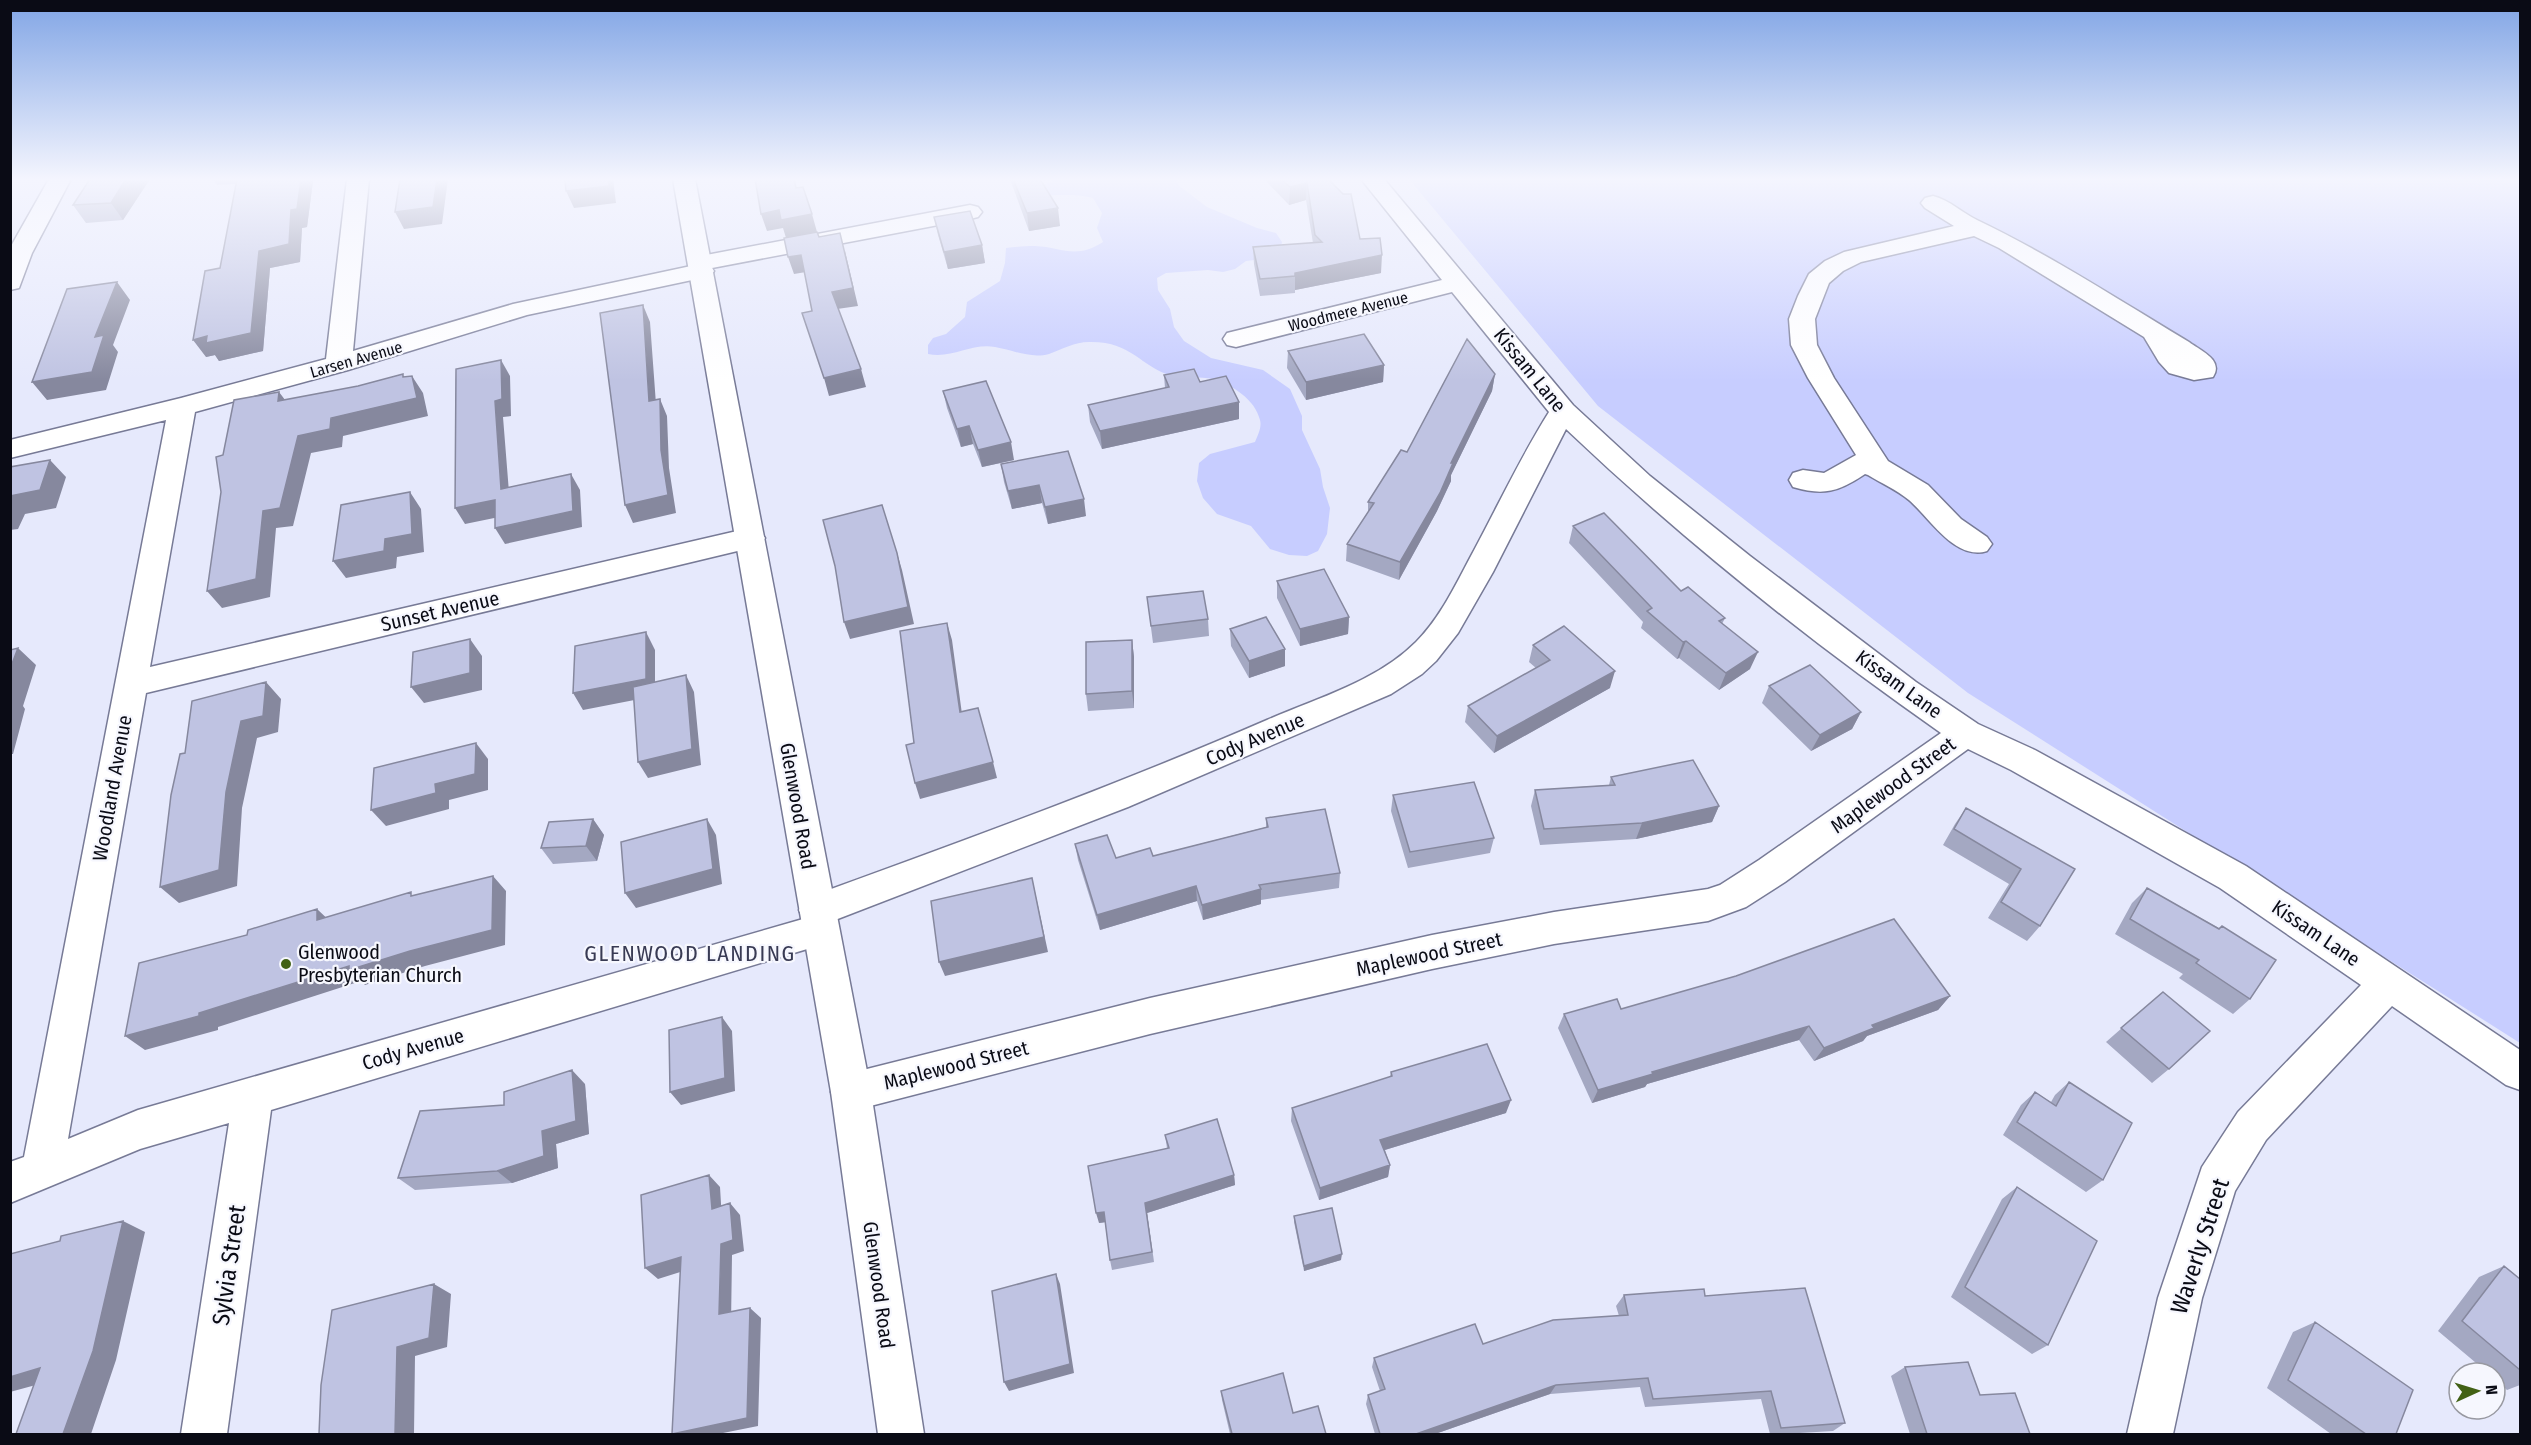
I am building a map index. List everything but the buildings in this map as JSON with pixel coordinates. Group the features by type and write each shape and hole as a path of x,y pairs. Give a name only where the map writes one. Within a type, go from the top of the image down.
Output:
{"street":[{"path":"10,283 24,246"},
{"path":"339,364 351,246"},
{"name":"Glenwood Road","path":"697,246 851,1092 901,1434"},
{"name":"Larsen Avenue","path":"10,449 182,407 339,364 522,309 701,267 802,246"},
{"name":"Kissam Lane","path":"1429,246 1563,411 1640,483 1739,564 1905,691 1966,733 2023,760 2233,877 2520,1072"},
{"path":"1878,468 1821,378 1804,345 1802,319 1818,279 1834,266 1853,257 1898,246"},
{"path":"2013,246 2155,334"},
{"name":"Woodmere Avenue","path":"1236,339 1460,284"},
{"name":"Woodland Avenue","path":"26,1176 131,684 182,407"},
{"name":"Cody Avenue","path":"26,1176 138,1130 819,920 927,870 1235,749 1392,679 1425,653 1449,622 1487,557 1541,445 1563,411"},
{"path":"1803,480 1814,485 1824,485 1861,463 1878,468 1918,492 1951,526 1977,544"},
{"name":"Sunset Avenue","path":"131,684 750,538"},
{"name":"Maplewood Street","path":"851,1092 1150,1016 1432,952 1554,928 1708,905 1732,896 1772,872 1966,733"},
{"name":"Waverly Street","path":"2157,1432 2180,1298 2217,1182 2252,1126 2389,983"},
{"name":"Sylvia Street","path":"204,1434 253,1096"}],"shaded area":[{"path":"1039,246 1076,251 1093,247 1281,246 1280,252 1271,258 1246,261 1235,269 1223,272 1208,270 1166,273 1157,278 1158,290 1170,309 1174,327 1184,341 1211,358 1263,370 1290,389 1302,416 1302,430 1320,469 1330,508 1327,534 1318,551 1307,556 1289,555 1270,549 1251,526 1217,514 1203,498 1197,481 1199,463 1210,454 1255,442 1260,428 1257,412 1248,399 1228,385 1208,378 1172,376 1115,345 1104,343 1078,343 1042,355 1028,355 986,346 945,354 928,354 928,345 933,338 946,334 965,317 967,302 1000,281 1006,248"},
{"path":"1465,246 2520,246 2520,1043 1968,693 1598,406"}],"place":[{"name":"Glenwood Presbyterian Church","path":"286,964"}],"district":[{"name":"GLENWOOD LANDING","path":"690,953"}]}
